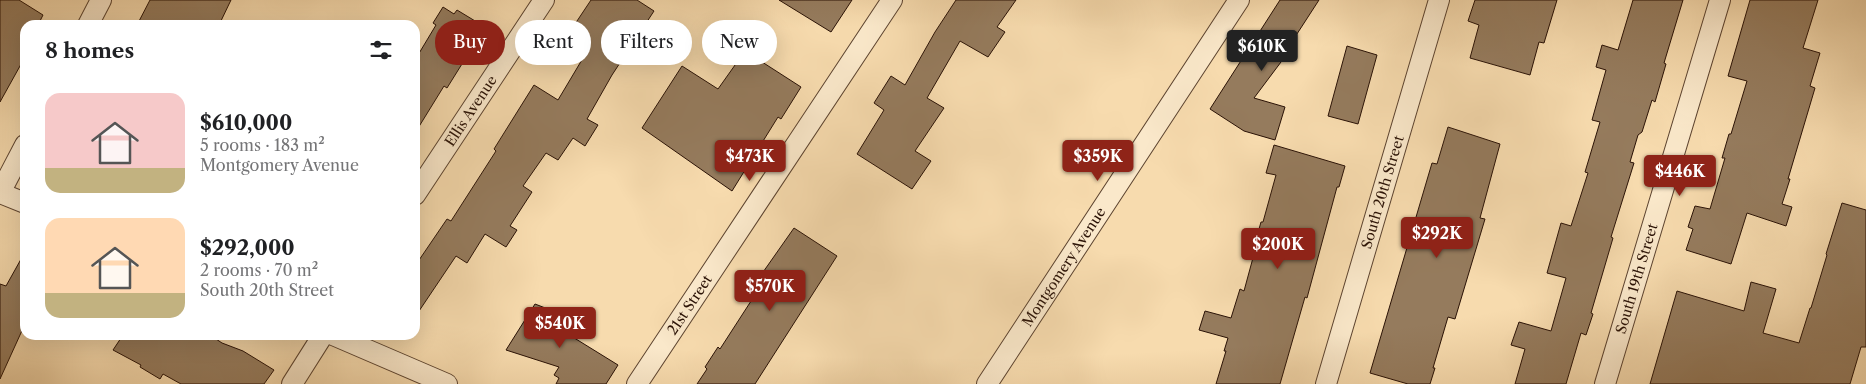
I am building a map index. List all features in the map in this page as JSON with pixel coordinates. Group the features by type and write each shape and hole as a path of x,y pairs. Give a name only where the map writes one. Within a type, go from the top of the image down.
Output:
{"street":[{"path":"91,20 101,0"},
{"name":"Ellis Avenue","path":"420,187 544,0"},
{"name":"21st Street","path":"637,384 892,0"},
{"name":"Montgomery Avenue","path":"987,384 1239,0"},
{"name":"South 20th Street","path":"1326,384 1439,0"},
{"name":"South 19th Street","path":"1605,384 1720,0"},
{"path":"20,155 0,193 20,201"},
{"path":"292,384 320,340"},
{"path":"345,340 447,384"}],"building":[{"path":"0,0 19,0 43,15 40,20 20,20 20,66 0,102"},
{"path":"150,0 231,0 221,20 140,20"},
{"path":"591,0 637,0 654,11 648,20 601,20 601,65 619,65 587,119 598,125 585,146 573,138 558,160 546,153 523,186 532,192 510,226 517,230 506,247 485,234 467,263 456,256 420,310 420,259 447,219 451,221 496,151 494,149 534,85 558,100 579,65 591,65 591,20 578,20"},
{"path":"779,0 852,0 831,32"},
{"path":"956,0 1016,0 997,27 1005,32 988,57 960,41 927,98 944,108 915,151 931,161 912,189 857,154 884,110 874,103 891,76 905,85 935,32"},
{"path":"1280,0 1319,0 1282,57 1284,58 1254,98 1285,107 1275,140 1244,131 1210,109"},
{"path":"1475,0 1557,0 1544,43 1539,42 1530,75 1470,58 1479,25 1468,21"},
{"path":"1633,0 1683,0 1664,63 1666,64 1655,102 1652,100 1630,162 1634,163 1611,237 1613,238 1591,313 1593,314 1586,335 1581,333 1566,384 1515,384 1525,349 1511,345 1519,322 1551,331 1566,278 1547,273 1561,223 1571,226 1588,173 1585,172 1600,122 1592,120 1606,70 1596,67 1602,45 1618,50"},
{"path":"1750,0 1818,0 1803,48 1820,53 1810,86 1815,88 1782,204 1792,207 1786,226 1747,213 1731,264 1686,250 1693,229 1688,227 1695,206 1710,209 1725,158 1722,158 1747,81 1728,76"},
{"path":"443,7 454,14 457,10 473,20 435,20 435,24 433,23"},
{"path":"435,27 435,65 461,65 447,88 444,86 420,125 420,52"},
{"path":"1347,46 1377,55 1358,124 1328,116"},
{"path":"735,65 767,65 801,87 781,119 778,117 732,191 642,128 682,66 718,89"},
{"path":"1448,127 1500,144 1480,218 1485,219 1455,319 1448,317 1430,384 1408,384 1370,373 1432,163 1437,164"},
{"path":"1274,145 1345,166 1339,187 1337,187 1307,298 1305,297 1280,384 1216,384 1228,338 1199,330 1205,311 1231,318 1240,289 1244,291 1257,243 1255,243 1276,175 1266,173"},
{"path":"1842,203 1866,210 1866,347 1861,347 1850,384 1650,384 1677,291 1744,311 1751,282 1776,289 1763,333 1799,343"},
{"path":"794,228 837,256 755,384 697,384 718,347 720,349 753,298 751,296 756,287 754,285"},
{"path":"20,261 20,335 0,379 0,284 6,286"},
{"path":"535,304 571,318 563,331 618,365 606,384 556,384 559,378 554,375 559,367 506,350"},
{"path":"120,340 218,340 243,351 274,370 264,384 181,384 163,374 160,379 140,367 141,365 113,350"}]}
